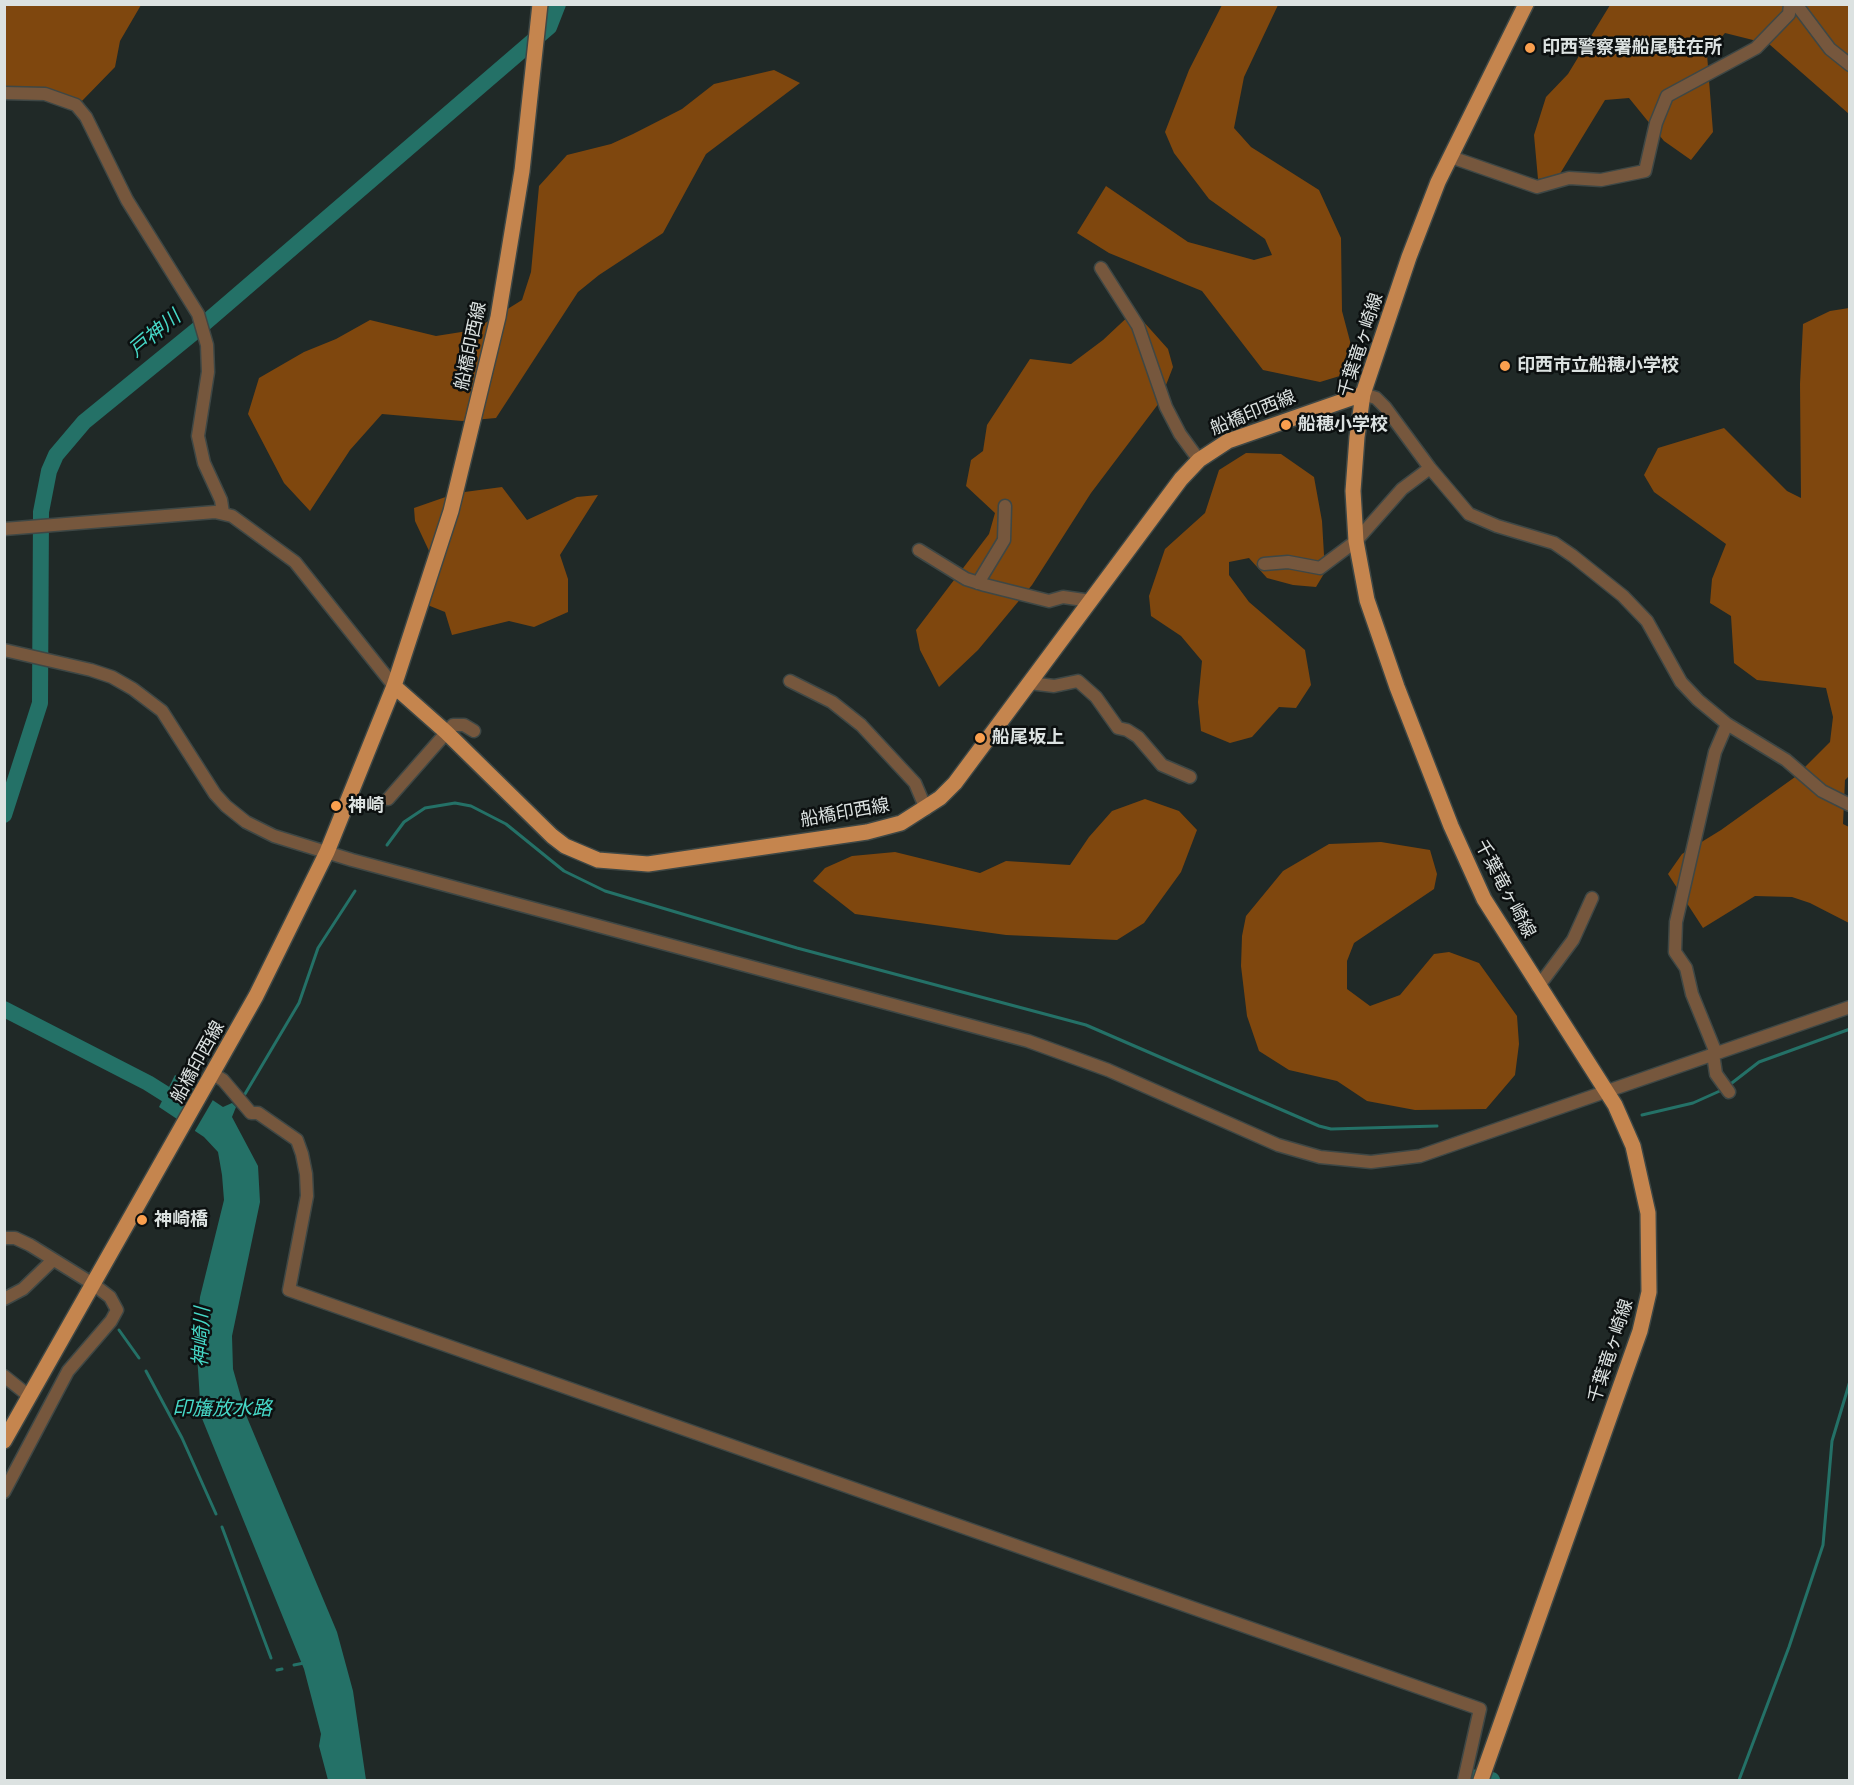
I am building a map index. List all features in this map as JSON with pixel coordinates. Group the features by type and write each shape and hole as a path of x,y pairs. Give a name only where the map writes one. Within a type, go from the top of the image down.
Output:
{"main road":[{"name":"船橋印西線","path":"4,1441 177,1139 272,967 327,852 394,686 451,511 498,317 522,171 540,4"},
{"name":"千葉竜ヶ崎線","path":"1482,1776 1633,1353 1649,1292 1648,1213 1639,1166 1626,1127 1606,1091 1484,899 1451,826 1367,600 1353,516 1354,467 1363,394 1413,248 1451,157 1526,4"},
{"name":"船橋印西線","path":"394,686 446,732 552,836 565,846 603,862 648,864 867,832 901,823 926,809 955,783 1181,479 1199,460 1228,441 1363,394"}],"street":[{"path":"1451,157 1537,187 1569,178 1601,180 1645,171 1656,123 1667,96 1756,48 1789,14 1790,4"},
{"path":"1797,4 1830,49 1850,65"},
{"path":"4,93 45,94 76,105 86,117 127,200 198,314 205,334 208,372 198,436 204,463 222,500 223,513"},
{"path":"1101,268 1138,326 1166,407 1180,434 1199,460"},
{"path":"1363,394 1376,398 1385,407 1430,468 1469,514 1497,526 1554,543 1623,596 1647,621 1681,682 1727,724 1786,760 1822,791 1850,805"},
{"path":"1264,564 1288,562 1320,568 1356,541 1402,489 1430,468"},
{"path":"978,583 1002,546 1005,506"},
{"path":"4,529 223,513 249,526 295,562 394,686"},
{"path":"919,550 978,583 1049,601 1063,597 1091,601"},
{"path":"4,650 112,677 133,689 162,711 215,794 246,822 287,841 1028,1041 1118,1074 1278,1145 1320,1157 1371,1162 1420,1156 1850,1007"},
{"path":"790,681 832,702 861,725 915,783 926,809"},
{"path":"1029,683 1054,686 1078,681 1096,697 1118,728 1127,730 1138,737 1162,765 1190,777"},
{"path":"388,799 446,732 459,724 474,731"},
{"path":"1727,724 1715,752 1676,921 1675,952 1686,968 1692,994 1714,1054 1716,1074 1729,1092"},
{"path":"1538,987 1573,940 1592,898"},
{"path":"212,1076 223,1080 250,1113 258,1113 297,1140 306,1174 307,1196 289,1290 1480,1709 1464,1780"},
{"path":"4,1238 15,1238 93,1284 110,1297 117,1310 111,1321 68,1371 4,1492"},
{"path":"4,1299 23,1289 52,1260"},
{"path":"4,1376 29,1396"}],"shaded area":[{"path":"5,5 141,5 120,41 115,67 80,103 40,90 5,86"},
{"path":"1222,5 1278,5 1244,77 1234,128 1251,147 1319,190 1341,238 1342,311 1351,345 1343,375 1320,382 1263,370 1202,291 1109,253 1077,233 1106,186 1188,242 1254,260 1272,255 1265,239 1209,199 1174,153 1165,132 1189,70"},
{"path":"1610,5 1849,5 1849,114 1769,44 1725,33 1707,54 1713,132 1691,160 1664,141 1629,98 1605,100 1558,177 1538,179 1534,135 1546,97 1568,74"},
{"path":"774,70 800,83 706,154 663,233 599,275 578,292 496,418 462,421 382,414 350,450 310,511 284,483 248,414 259,378 304,352 336,339 370,320 436,336 474,330 522,300 531,272 539,186 567,155 611,144 633,134 682,109 714,84"},
{"path":"1849,308 1850,775 1845,780 1843,824 1849,827 1849,923 1810,903 1792,897 1755,896 1703,928 1668,874 1682,854 1721,830 1795,777 1830,742 1833,717 1826,688 1757,680 1734,663 1731,616 1710,603 1712,579 1726,544 1654,492 1644,475 1658,448 1724,428 1787,491 1801,498 1800,384 1803,324 1830,311"},
{"path":"1134,311 1168,349 1173,367 1159,403 1091,493 1032,585 978,650 939,687 920,650 916,630 989,534 995,513 966,486 971,460 983,451 987,425 1030,359 1071,364 1103,340"},
{"path":"1246,453 1281,454 1314,477 1322,521 1325,572 1316,587 1293,585 1267,578 1249,558 1229,562 1229,575 1249,602 1305,650 1311,685 1296,708 1279,707 1252,737 1230,743 1201,731 1198,702 1202,661 1181,636 1151,616 1149,596 1165,549 1205,513 1219,470"},
{"path":"502,487 527,520 577,497 598,495 560,555 568,579 568,612 534,627 509,621 452,635 445,612 415,600 430,553 415,521 414,508 457,493"},
{"path":"1145,799 1179,811 1197,830 1181,872 1144,923 1117,940 1006,935 855,914 813,881 825,868 852,856 895,852 980,873 1006,861 1070,865 1089,837 1112,811"},
{"path":"1381,842 1430,850 1437,874 1434,889 1354,943 1347,961 1347,989 1370,1006 1400,995 1434,954 1449,952 1479,963 1517,1016 1519,1044 1515,1075 1486,1109 1415,1110 1367,1101 1337,1081 1289,1070 1259,1051 1247,1016 1241,966 1242,936 1246,916 1283,871 1329,844"}],"water":[{"name":"印旛放水路","path":"175,1075 223,1107 232,1103 236,1107 232,1117 258,1166 260,1202 232,1336 233,1369 246,1415 337,1632 353,1691 366,1780 328,1780 319,1746 321,1734 304,1669 201,1416 196,1339 200,1297 224,1200 218,1152 204,1137 159,1107"}],"pier":[{"path":"200,1088 214,1098 193,1134 179,1124"}],"waterway":[{"name":"戸神川","path":"4,815 40,703 41,512 49,471 56,455 84,422 198,329 549,27 558,4"},
{"path":"387,845 404,822 425,808 455,803 471,806 506,824 564,871 605,891 797,948 1086,1025 1319,1126 1331,1129 1437,1126"},
{"path":"245,1094 299,1003 318,948 355,891"},
{"name":"神崎川","path":"4,1009 148,1083 183,1105"},
{"path":"1728,1086 1759,1062 1850,1029"},
{"path":"1642,1115 1693,1103 1722,1090"},
{"path":"119,1330 139,1358"},
{"path":"146,1371 182,1438 216,1514"},
{"path":"1739,1780 1789,1647 1823,1545 1832,1441 1850,1381"},
{"path":"222,1527 271,1658"},
{"path":"294,1665 304,1663"},
{"path":"277,1670 282,1669"},
{"name":"神崎川","path":"1470,1777 1492,1780"}],"place":[{"name":"印西警察署船尾駐在所","path":"1530,48"},
{"name":"印西市立船穂小学校","path":"1505,366"},
{"name":"船穂小学校","path":"1286,425"},
{"name":"船尾坂上","path":"980,738"},
{"name":"神崎","path":"336,806"},
{"name":"神崎橋","path":"142,1220"}]}
